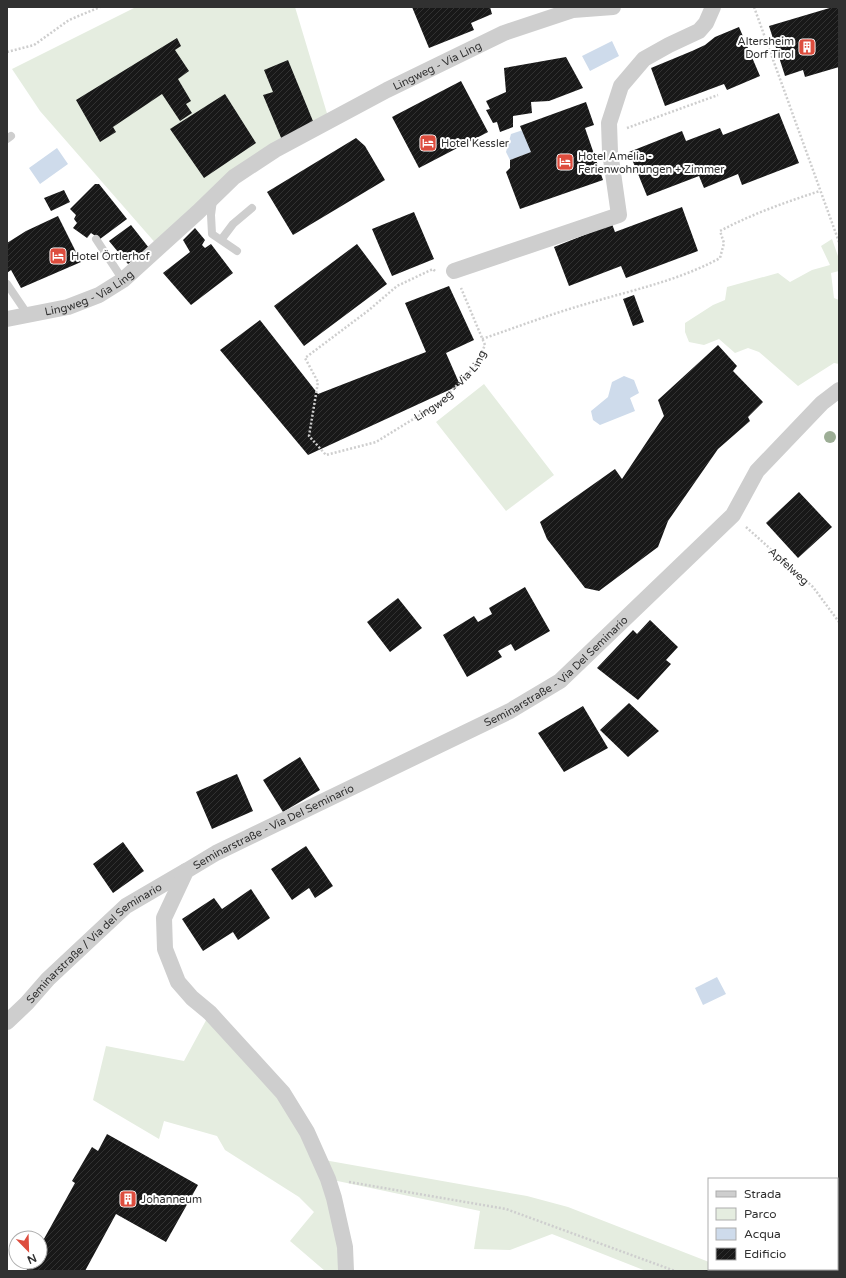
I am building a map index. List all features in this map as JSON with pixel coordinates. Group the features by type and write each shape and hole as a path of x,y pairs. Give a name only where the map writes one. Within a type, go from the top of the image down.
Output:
{"street":[{"name":"Lingweg - Via Ling","path":"7,319 68,307 99,295 123,280 234,177 275,150 387,90 504,33 573,8 613,7"},
{"path":"454,271 619,215 610,152 609,124 621,86 644,59 669,44 700,31 712,12 713,7"},
{"path":"733,515 757,471 822,403 839,390"},
{"name":"Seminarstraße - Via Del Seminario","path":"346,1271 346,1247 339,1216 328,1179 307,1132 283,1093 210,1013 192,998 178,982 165,950 164,918 186,871 216,853 510,711 560,681 733,515"},
{"name":"Seminarstraße / Via del Seminario","path":"7,1022 27,1003 48,979 123,909 186,871"}],"lane":[{"path":"213,198 211,215 212,234 237,251"},
{"path":"221,240 233,224 252,208"},
{"path":"96,239 123,280"},
{"path":"7,284 28,315"}],"path":[{"path":"7,52 34,45 68,20 100,7"},
{"path":"754,7 839,242"},
{"path":"609,135 718,95"},
{"path":"482,339 586,304 642,289 702,268 720,258 724,243 720,231 733,224 784,203 820,191"},
{"name":"Lingweg - Via Ling","path":"437,274 433,269 397,286 369,310 305,358 318,382 309,436 326,455 376,442 441,402 476,365 485,345 454,271"},
{"name":"Apfelweg","path":"733,515 813,587 839,622"},
{"path":"328,1179 506,1208 675,1271"}],"green space":[{"path":"136,7 295,7 329,120 274,149 158,246 40,111 12,69"},
{"path":"832,239 839,259 839,271 831,273 834,298 839,300 839,364 834,363 798,386 759,352 748,348 735,353 719,339 704,345 689,342 685,332 685,323 713,305 725,300 727,287 778,273 790,282 812,270 830,265 821,246"},
{"path":"484,384 554,475 506,511 436,422"},
{"path":"210,1013 283,1093 324,1160 527,1196 568,1207 708,1262 708,1270 731,1271 646,1271 552,1234 510,1250 474,1249 480,1211 328,1179 346,1271 325,1271 290,1241 314,1212 299,1197 225,1150 217,1136 164,1121 159,1139 93,1100 106,1046 184,1061"}],"water":[{"path":"612,41 619,56 590,71 582,56"},
{"path":"523,130 531,152 510,160 506,152 511,134"},
{"path":"57,148 68,164 40,184 29,168"},
{"path":"624,376 634,380 639,393 630,398 635,411 600,425 593,420 591,411 608,397 612,382"},
{"path":"717,977 726,994 703,1005 695,988"}],"building":[{"path":"412,7 490,7 492,14 471,23 474,30 429,48"},
{"name":"Altersheim Dorf Tirol","path":"833,7 839,7 839,67 805,77 803,70 785,76 769,26"},
{"path":"739,27 760,76 727,90 724,84 665,106 651,68 705,45 715,37"},
{"path":"177,38 181,46 175,50 189,71 178,79 191,101 186,104 192,113 180,121 162,94 113,127 116,132 100,142 76,100"},
{"path":"566,57 583,88 549,101 531,102 532,113 513,116 513,127 500,132 497,122 493,123 486,110 490,109 486,101 506,92 504,68"},
{"path":"288,60 315,126 282,140 263,95 273,92 264,70"},
{"path":"461,81 488,132 419,168 392,117"},
{"path":"225,94 256,143 204,178 170,129"},
{"path":"586,102 594,125 585,128 603,180 520,209 506,172 510,168 510,160 531,152 520,126"},
{"path":"779,113 799,163 742,185 738,174 704,188 699,176 647,196 629,152 682,131 686,141 720,128 723,135"},
{"path":"356,138 365,146 385,180 293,235 267,192"},
{"path":"95,184 99,184 127,219 100,239 91,233 87,238 73,228 77,223 74,219 76,215 70,209"},
{"path":"64,190 70,202 51,211 44,198"},
{"path":"682,207 698,251 626,278 621,266 569,286 554,247 612,224 615,232"},
{"path":"414,212 434,259 392,276 372,229"},
{"path":"58,216 81,262 21,288 11,270 7,273 7,243 26,231"},
{"path":"131,225 149,248 128,264 109,241"},
{"path":"195,228 205,240 202,245 205,248 211,244 233,273 191,305 163,273 190,252 183,240"},
{"path":"357,244 387,284 304,346 274,306"},
{"path":"449,286 474,340 446,353 460,385 308,455 220,350 260,320 318,394 426,352 405,303"},
{"path":"634,295 644,322 633,326 623,299"},
{"path":"718,345 737,366 733,371 763,402 748,417 750,421 718,449 668,521 658,547 599,591 585,588 547,539 540,522 615,469 622,479 664,416 658,400"},
{"path":"799,492 832,527 798,558 766,523"},
{"path":"525,587 550,631 515,651 511,644 498,651 502,657 467,677 443,635 474,616 478,622 492,614 489,608"},
{"path":"398,598 422,628 390,652 367,622"},
{"path":"650,620 678,647 666,660 671,664 638,700 597,668 633,630 637,634"},
{"path":"629,703 659,731 628,757 600,730"},
{"path":"583,706 608,748 564,772 538,733"},
{"path":"300,757 320,790 283,812 263,780"},
{"path":"237,774 253,811 212,829 196,792"},
{"path":"123,842 144,871 113,893 93,864"},
{"path":"306,846 333,886 315,898 309,888 292,900 271,869"},
{"path":"251,889 270,918 238,940 233,932 203,951 182,919 214,898 222,909"},
{"name":"Johanneum","path":"107,1134 198,1185 166,1242 116,1214 85,1271 26,1271 48,1270 48,1232 75,1183 72,1181 92,1147 98,1151"}],"place":[{"name":"Altersheim Dorf Tirol","path":"807,47"},
{"name":"Hotel Kessler","path":"428,143"},
{"name":"Hotel Amelia - Ferienwohnungen + Zimmer","path":"565,162"},
{"name":"Hotel Örtlerhof","path":"58,256"},
{"name":"Johanneum","path":"128,1199"}]}
